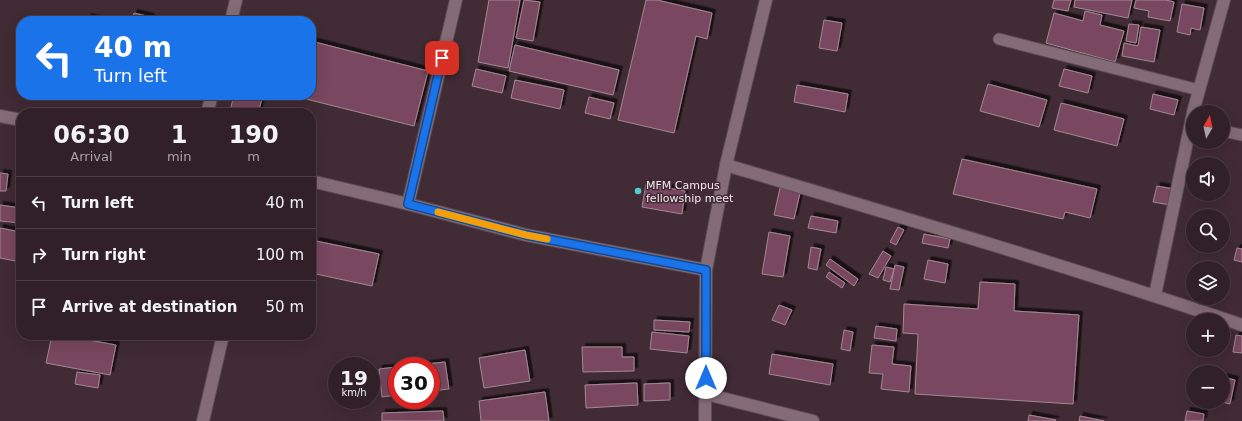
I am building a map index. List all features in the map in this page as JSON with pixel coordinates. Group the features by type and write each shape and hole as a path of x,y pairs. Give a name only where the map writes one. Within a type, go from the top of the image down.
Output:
{"street":[{"path":"232,16 236,0"},
{"path":"408,204 456,0"},
{"path":"705,421 706,270 726,166 766,0"},
{"path":"1195,105 1224,0"},
{"path":"0,116 16,119"},
{"path":"1155,295 1186,147"},
{"path":"726,166 929,225 1155,295 1242,325"},
{"path":"316,182 408,204 526,235 706,270"},
{"path":"203,421 223,340"},
{"path":"706,394 813,421"}],"lane":[{"path":"999,39 1199,90"},
{"path":"1230,132 1242,135"}],"building":[{"path":"489,0 520,0 508,68 478,62"},
{"path":"524,0 540,2 533,41 516,38"},
{"path":"646,0 657,0 712,13 707,39 696,36 674,133 618,120"},
{"path":"1054,0 1071,0 1068,11 1052,8"},
{"path":"1075,0 1132,0 1128,18 1074,7"},
{"path":"1136,0 1166,0 1174,2 1170,21 1148,17 1149,11 1134,8"},
{"path":"1182,4 1204,8 1200,30 1191,28 1190,35 1177,32"},
{"path":"1085,11 1102,15 1100,25 1124,31 1115,62 1046,43 1054,13 1083,21"},
{"path":"134,13 147,16 133,16"},
{"path":"824,20 842,23 837,51 819,48"},
{"path":"1129,24 1139,25 1136,43 1126,41"},
{"path":"1141,27 1160,30 1154,62 1122,56 1124,43 1138,46"},
{"path":"316,42 428,71 414,126 310,100 316,100"},
{"path":"515,45 619,70 613,95 509,71"},
{"path":"476,69 506,76 502,93 472,86"},
{"path":"1064,69 1092,76 1088,93 1059,86"},
{"path":"515,80 564,90 560,109 511,98"},
{"path":"988,84 1047,100 1039,127 980,111"},
{"path":"797,85 848,94 845,112 794,102"},
{"path":"1153,94 1178,100 1174,115 1150,109"},
{"path":"589,97 614,103 610,119 585,113"},
{"path":"233,100 262,100 259,108 231,107"},
{"path":"1061,103 1124,119 1117,146 1054,130"},
{"path":"962,159 1097,189 1090,218 1065,212 1063,219 953,194"},
{"path":"0,173 8,174 6,191 0,191"},
{"path":"646,184 685,191 682,214 642,207"},
{"path":"1157,186 1174,189 1170,205 1153,202"},
{"path":"780,188 800,193 794,219 774,215"},
{"path":"0,205 16,207 16,223 0,221"},
{"path":"811,216 838,221 836,233 808,228"},
{"path":"898,227 904,230 896,245 890,242"},
{"path":"0,228 16,231 16,261 0,258"},
{"path":"769,232 790,236 783,277 762,274"},
{"path":"924,234 950,239 948,248 922,243"},
{"path":"316,241 379,254 372,286 316,274"},
{"path":"811,247 821,249 817,270 808,268"},
{"path":"1237,248 1242,249 1242,262 1234,260"},
{"path":"883,251 891,256 878,278 869,274"},
{"path":"830,259 858,279 854,286 826,265"},
{"path":"928,260 948,264 945,283 924,279"},
{"path":"895,265 904,267 899,290 890,289"},
{"path":"886,267 894,269 890,282 883,280"},
{"path":"829,272 845,283 842,288 826,277"},
{"path":"980,282 1015,284 1014,311 1079,315 1073,404 915,394 918,334 903,333 904,304 978,309"},
{"path":"779,305 792,310 785,325 772,320"},
{"path":"654,320 690,322 689,332 654,330"},
{"path":"876,326 897,329 896,341 874,338"},
{"path":"844,330 853,332 850,351 841,349"},
{"path":"652,332 689,336 687,353 650,349"},
{"path":"1236,335 1242,336 1242,353 1233,352"},
{"path":"51,340 88,340 116,345 110,375 46,363"},
{"path":"872,345 894,347 892,364 911,366 909,392 881,389 883,374 869,373"},
{"path":"582,347 622,347 622,357 634,357 634,371 583,372"},
{"path":"525,350 530,381 484,388 479,358"},
{"path":"772,354 833,364 830,385 769,374"},
{"path":"445,362 449,389 440,390 440,363"},
{"path":"388,368 388,396 382,397 380,369"},
{"path":"77,372 100,375 98,388 75,384"},
{"path":"1230,379 1235,380 1230,404"},
{"path":"637,383 638,405 586,408 585,385"},
{"path":"670,383 670,400 644,401 644,384"},
{"path":"545,392 549,421 481,421 479,401"},
{"path":"443,411 444,421 382,421 382,413"},
{"path":"1187,411 1204,414 1203,421 1185,421"},
{"path":"1029,415 1056,420 1028,421"},
{"path":"1080,416 1104,421 1079,421"}],"slow traffic":[{"path":"438,212 547,239"}],"place":[{"name":"MFM Campus fellowship meet","path":"638,191"}],"route":[{"path":"442,58 408,204 526,235 706,270 706,378"}]}
